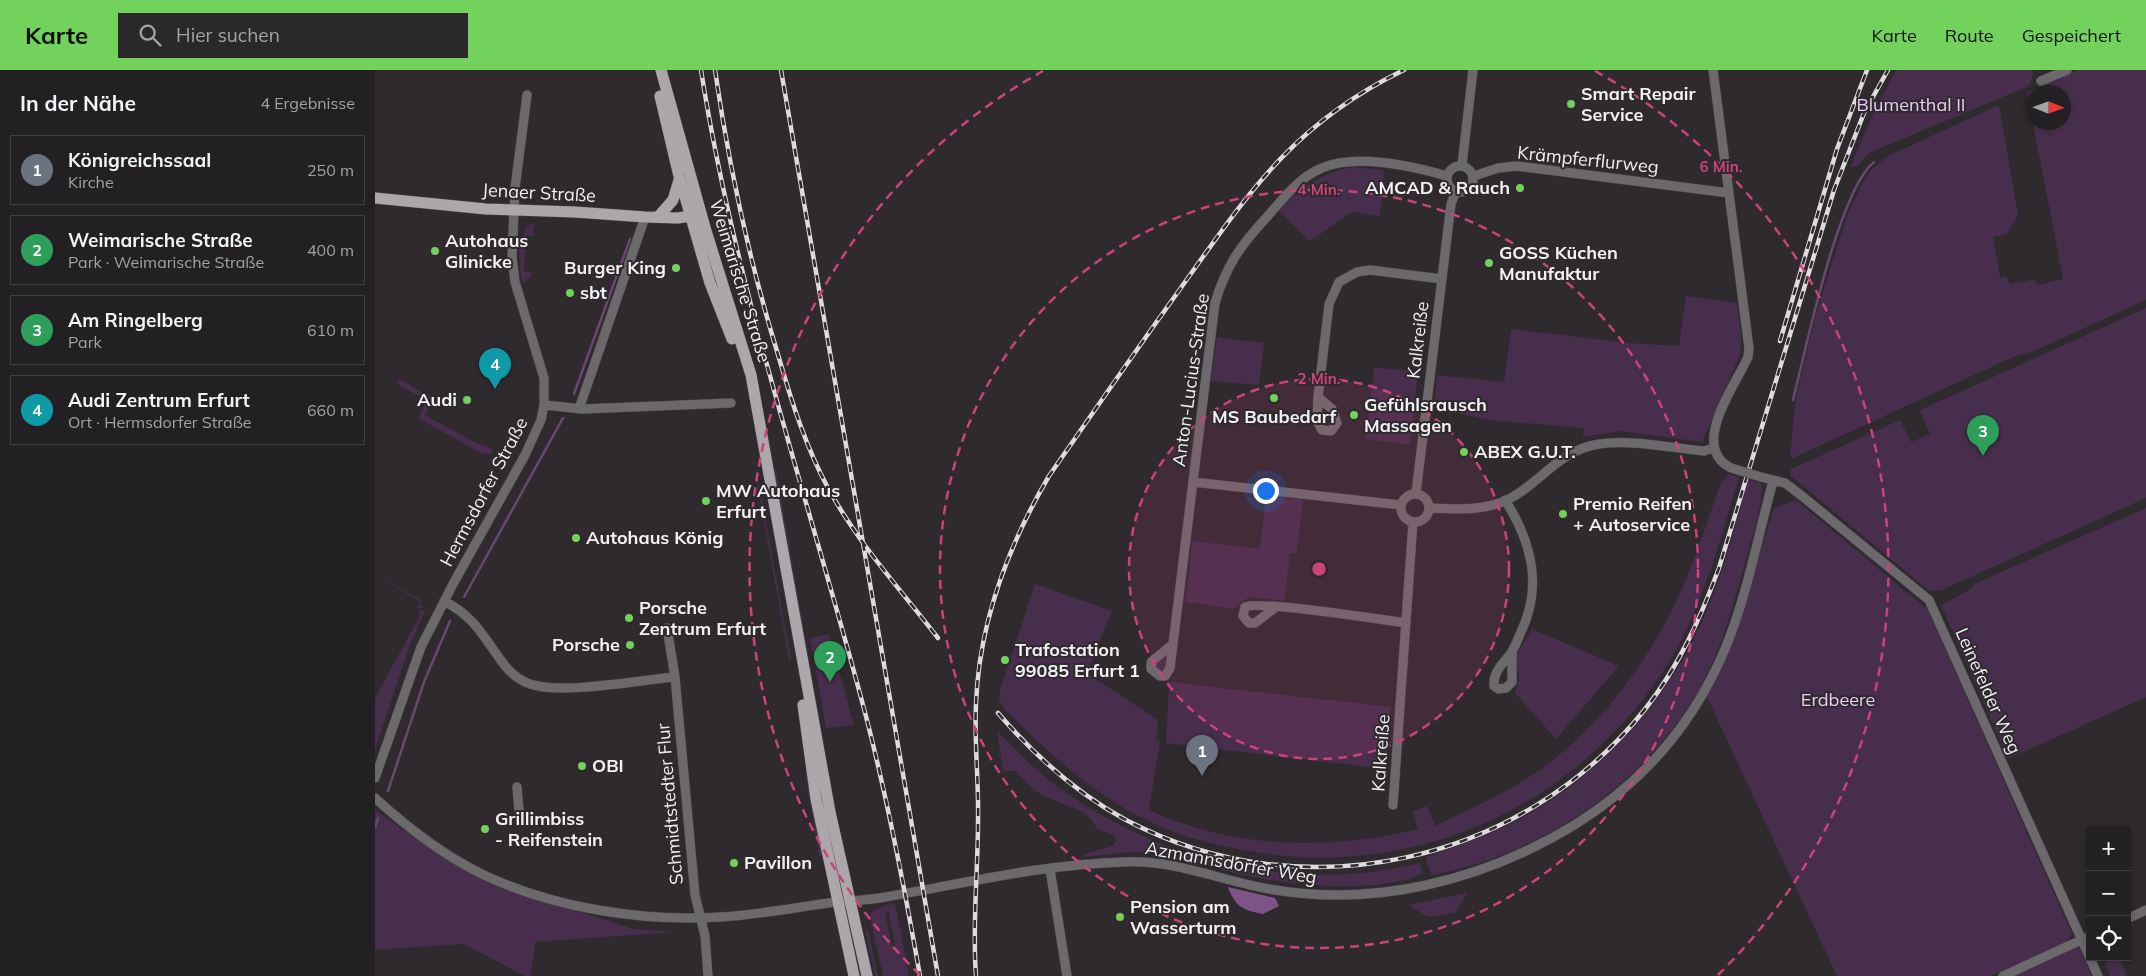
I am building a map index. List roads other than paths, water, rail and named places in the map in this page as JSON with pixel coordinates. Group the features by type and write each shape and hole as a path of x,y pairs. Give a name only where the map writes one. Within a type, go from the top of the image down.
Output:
{"main road":[{"name":"Weimarische Straße","path":"654,70 679,176 696,215 739,336 756,400 830,812 867,976"},
{"name":"Weimarische Straße","path":"661,70 713,291 731,332 750,407 803,704 816,799 854,976"},
{"path":"658,217 673,200 679,176"},
{"name":"Jenaer Straße","path":"375,198 486,209 645,217 696,215"}],"street":[{"path":"1463,165 1473,70"},
{"path":"1430,508 1473,509 1505,500 1522,490 1554,464 1573,453 1594,445 1617,442 1704,451 1714,448 1713,434 1721,412 1743,369 1749,348 1713,70"},
{"path":"2041,81 2067,70"},
{"name":"Hermsdorfer Straße","path":"375,778 379,771 414,664 444,601 533,438 544,405 542,368 515,282 512,257 513,210 527,95"},
{"name":"Anton-Lucius-Straße","path":"1173,644 1215,303 1230,261 1247,238 1298,183 1322,168 1361,162 1397,164 1447,176"},
{"path":"1463,165 1470,169 1474,176 1469,188 1461,192 1456,191 1448,184 1447,176 1451,169 1463,165"},
{"name":"Krämpferflurweg","path":"1474,176 1498,168 1517,166 1729,193"},
{"name":"Kalkreiße","path":"1416,493 1451,204 1456,191"},
{"path":"579,409 639,240 645,217"},
{"path":"1318,397 1329,304 1339,282 1357,272 1370,270 1442,279"},
{"path":"544,405 579,409 731,403"},
{"name":"Leinefelder Weg","path":"1714,448 1721,462 1731,468 1785,483 1929,600 2086,938"},
{"name":"Azmannsdorfer Weg","path":"375,798 420,835 459,862 513,887 584,907 643,916 701,918 753,914 837,902 851,902 1008,874 1111,862 1145,862 1181,866 1251,885 1326,896 1393,892 1463,876 1489,867 1543,843 1594,812 1632,782 1663,751 1687,720 1725,650 1738,612 1773,481"},
{"path":"1193,482 1401,506"},
{"path":"1416,493 1424,496 1430,508 1426,517 1413,522 1405,518 1401,506 1405,498 1416,493"},
{"path":"1505,500 1518,520 1528,544 1534,574 1530,609 1512,652"},
{"name":"Kalkreiße","path":"1393,805 1413,522"},
{"path":"444,601 466,614 487,638 513,674 531,685 562,688 675,677"},
{"path":"1276,607 1406,623"},
{"name":"Schmidtstedter Flur","path":"667,628 675,677 695,894 705,936 708,976"},
{"path":"517,787 519,810"},
{"path":"1050,869 1067,976"},
{"path":"2131,917 2146,910"},
{"path":"2003,976 2086,938"},
{"name":"Leinefelder Weg","path":"2093,961 2098,976"}],"waterway":[{"path":"1793,400 1836,237 1848,204 1861,178 1874,162"},
{"path":"574,394 630,239"},
{"path":"464,597 563,418"},
{"path":"388,791 424,682 450,621"},
{"path":"375,828 378,818"}],"railway":[{"path":"701,70 715,151 752,311 872,739 895,840 920,976"},
{"path":"715,70 727,143 750,251 768,323 806,441 828,488 853,528 938,638"},
{"path":"781,70 938,976"},
{"path":"976,976 975,937 978,840 976,704 978,674 983,644 998,586 1021,530 1049,476 1250,193 1301,138 1331,114 1365,91 1404,70"},
{"path":"1780,341 1837,149 1867,70"},
{"path":"998,713 1042,759 1073,786 1126,820 1194,848 1265,864 1336,867 1406,857 1474,837 1538,804 1596,761 1646,708 1669,676 1688,641 1719,568 1834,190 1864,113 1888,70"}],"place":[{"name":"Smart Repair Service","path":"1571,104"},
{"name":"AMCAD & Rauch","path":"1520,188"},
{"name":"Autohaus Glinicke","path":"435,251"},
{"name":"GOSS Küchen Manufaktur","path":"1489,263"},
{"name":"Burger King","path":"676,268"},
{"name":"sbt","path":"570,293"},
{"name":"Audi Zentrum Erfurt","path":"495,389"},
{"name":"MS Baubedarf","path":"1274,398"},
{"name":"Audi","path":"467,400"},
{"name":"Gefühlsrausch Massagen","path":"1354,415"},
{"name":"ABEX G.U.T.","path":"1464,452"},
{"name":"Am Ringelberg","path":"1983,456"},
{"name":"MW Autohaus Erfurt","path":"706,501"},
{"name":"Premio Reifen + Autoservice","path":"1563,514"},
{"name":"Autohaus König","path":"576,538"},
{"name":"Porsche Zentrum Erfurt","path":"629,618"},
{"name":"Porsche","path":"630,645"},
{"name":"Trafostation 99085 Erfurt 1","path":"1005,660"},
{"name":"Weimarische Straße","path":"830,682"},
{"name":"OBI","path":"582,766"},
{"name":"Königreichssaal","path":"1202,776"},
{"name":"Grillimbiss - Reifenstein","path":"485,829"},
{"name":"Pavillon","path":"734,863"},
{"name":"Pension am Wasserturm","path":"1120,917"}],"park label":[{"name":"Blumenthal II","path":"1911,105"},
{"name":"Erdbeere","path":"1838,700"}]}
